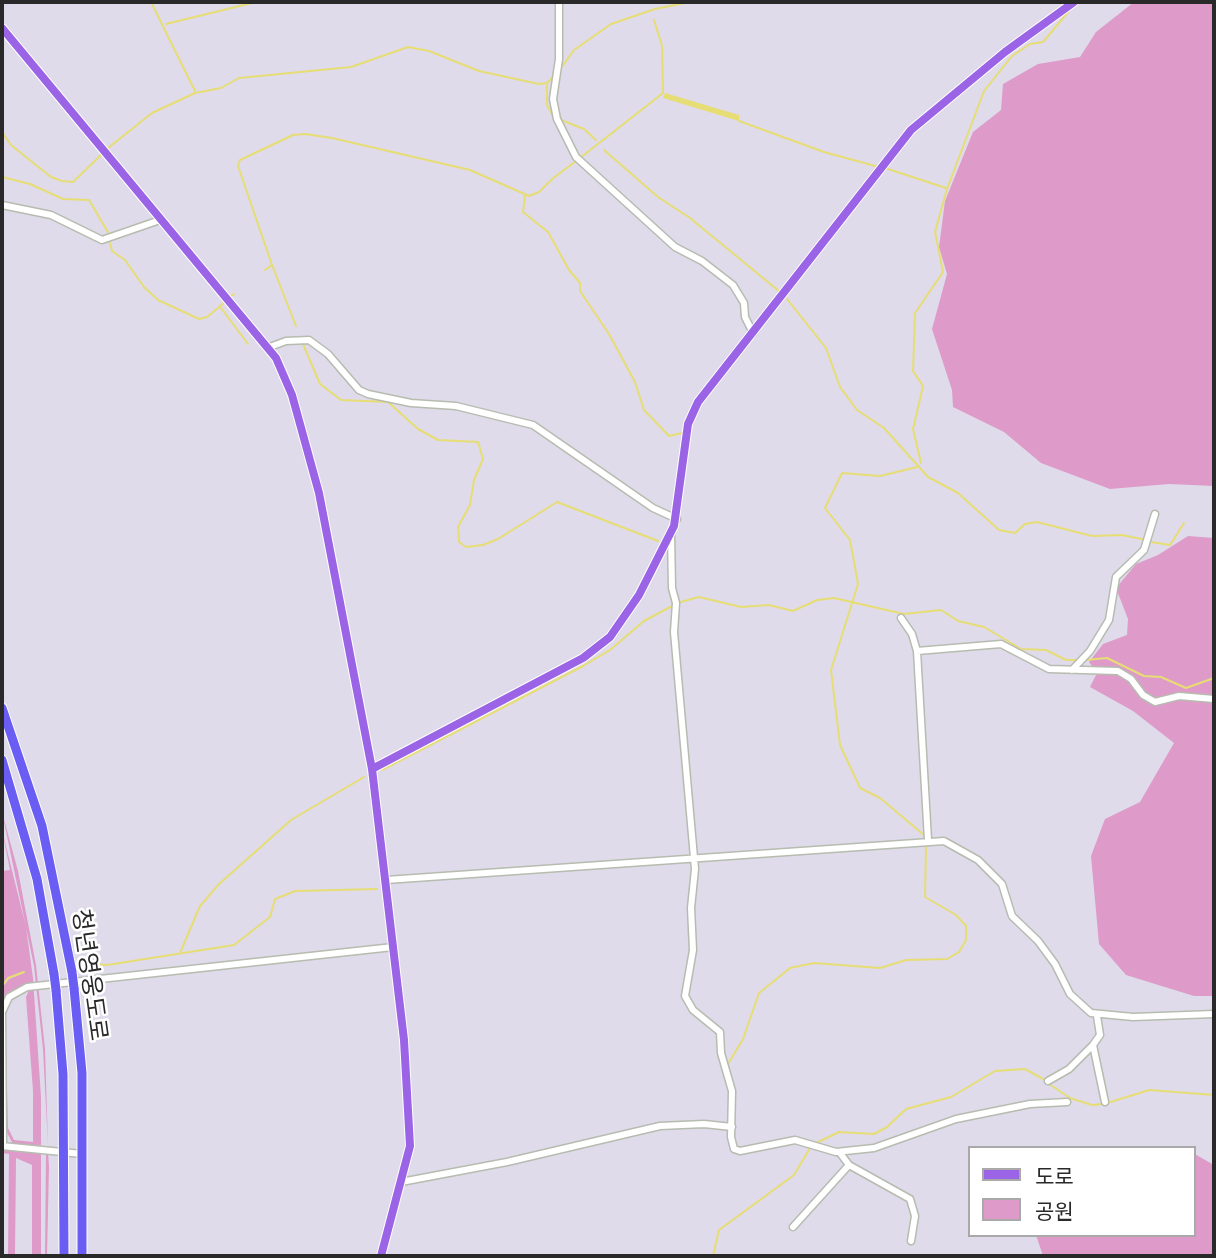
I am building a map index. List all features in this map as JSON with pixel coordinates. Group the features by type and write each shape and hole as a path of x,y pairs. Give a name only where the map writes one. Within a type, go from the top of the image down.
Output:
{"highway":[{"name":"청년영웅도로","path":"2,708 42,826 72,972 82,1073 82,1256"},
{"name":"청년영웅도로","path":"2,760 37,879 54,974 63,1074 64,1256"}],"main road":[{"path":"372,769 594,650 610,637 630,609 677,519 690,417 698,402 919,121 1074,2"},
{"path":"2,28 267,348 285,375 313,471 372,769 386,880 411,1119 410,1146 381,1256"}],"street":[{"path":"559,2 559,59 553,99 557,119 576,157 675,247 702,261 733,285 744,303 746,317 753,333"},
{"path":"2,205 40,211 109,239 160,220"},
{"path":"267,348 286,341 309,340 328,354 359,390 368,394 411,403 443,404 533,425 653,508 677,519"},
{"path":"1071,671 1083,660 1109,620 1116,578 1144,550 1155,514"},
{"path":"671,534 671,588 677,603 673,621 685,736 693,857 694,950 685,996 693,1010 720,1032 721,1053 732,1091 732,1144 737,1151 792,1140 840,1153 883,1146 956,1119 1030,1104 1067,1102"},
{"path":"901,618 912,634 917,651 928,840"},
{"path":"917,651 995,643 1039,666 1071,671 1118,671 1131,679 1143,695 1156,702 1179,696 1214,699"},
{"path":"386,880 928,840 944,841 960,849 995,876 1006,890 1012,916 1049,956 1070,994 1097,1016 1214,1014"},
{"path":"82,1154 2,1146 2,1012 9,997 27,987 393,947"},
{"path":"1048,1081 1069,1069 1093,1045 1100,1035 1097,1016"},
{"path":"1093,1045 1105,1102"},
{"path":"401,1182 499,1164 660,1126 704,1124 732,1127"},
{"path":"840,1153 849,1165 910,1199 915,1216 911,1241"},
{"path":"793,1227 849,1165"}],"green space":[{"path":"1134,2 1214,2 1214,486 1169,484 1110,489 1041,463 1004,432 953,407 952,390 932,329 947,274 939,247 945,201 973,132 1001,110 1003,84 1038,64 1080,57 1096,32"},
{"path":"1188,536 1214,538 1214,996 1194,996 1126,975 1099,944 1091,856 1105,819 1140,802 1174,743 1133,711 1090,687 1097,673 1089,662 1103,644 1127,635 1128,619 1116,588 1136,564 1158,555"},
{"path":"2,812 18,871 36,965 45,1049 48,1146 43,1049 34,966"},
{"path":"2,830 26,927 33,978 41,1097 41,1145 38,1146 13,1144 5,1129 5,1009 8,1128 14,1140 33,1142 33,1091 26,997 30,988 16,989 2,1002 2,988 9,979 26,972 8,978 2,986 2,871 10,870"},
{"path":"2,1148 41,1154 41,1256 32,1256 32,1165 16,1158 15,1256 8,1256 9,1154 2,1153"},
{"path":"46,1152 49,1166 45,1256"},
{"path":"1195,1154 1214,1165 1214,1256 1043,1256 1037,1237 1195,1237"}],"shaded area":[{"path":"665,93 739,115 739,121 663,98"}],"waterway":[{"path":"151,2 195,91"},
{"path":"166,24 256,2"},
{"path":"561,68 574,50 611,24 655,9 690,2"},
{"path":"921,463 913,429 923,386 913,371 915,313 943,272 935,232 947,189 984,91 1012,56 1030,44 1043,42 1069,11"},
{"path":"580,158 663,93 662,46 654,20"},
{"path":"108,148 152,113 195,93 221,88 239,78 351,67 408,47 429,51 479,71 539,84 547,83 553,77"},
{"path":"547,85 547,105 553,116"},
{"path":"561,120 584,129 596,140"},
{"path":"739,121 824,152 879,167"},
{"path":"2,132 11,145 51,177 62,181 73,182 101,155"},
{"path":"265,270 272,265 238,166 240,160 293,135 332,138 470,170 529,196 539,192 576,161"},
{"path":"604,150 658,197 690,218 780,292"},
{"path":"885,168 946,188"},
{"path":"2,177 30,184 63,199 89,200 109,234"},
{"path":"525,195 523,212 548,232 569,270 580,283 580,291 609,334 635,382 644,410 669,436 682,433"},
{"path":"109,239 112,251 125,260 144,287 158,300 199,319 207,317 224,303"},
{"path":"272,265 296,326"},
{"path":"787,299 826,348 840,387 857,410 884,428 928,477 958,493 999,530 1015,533 1025,524 1037,522 1092,536 1122,535 1146,540"},
{"path":"221,308 248,344"},
{"path":"303,344 320,384 341,400 388,402 418,429 438,440 478,442 483,459 474,480 470,505 458,527 459,542 466,547 483,545 498,539 557,502 658,541"},
{"path":"917,467 880,476 842,473 825,508 850,540 858,584 831,670 840,745 860,788 880,798 924,835"},
{"path":"1151,542 1170,545 1184,523"},
{"path":"677,603 699,597 741,607 769,605 793,611 817,600 834,598 904,614 941,610 958,621 984,627 1021,649 1046,650 1066,660 1076,660"},
{"path":"382,770 583,666 610,650 644,621 672,606"},
{"path":"1085,660 1107,658 1144,676 1161,677 1186,688 1214,678"},
{"path":"180,953 200,906 219,884 291,820 364,777"},
{"path":"728,1064 743,1039 759,993 790,968 814,963 880,968 906,960 947,959 959,952 966,940 966,926 956,915 925,897 926,846"},
{"path":"96,964 107,965 234,945 270,917 275,899 295,891 377,889"},
{"path":"2,986 8,978 24,972"},
{"path":"814,1144 839,1132 874,1134 887,1127 906,1109 951,1097 995,1071 1025,1069 1045,1080"},
{"path":"1049,1084 1070,1098 1092,1105 1149,1090 1214,1095"},
{"path":"713,1256 719,1230 794,1175 810,1148"}]}
